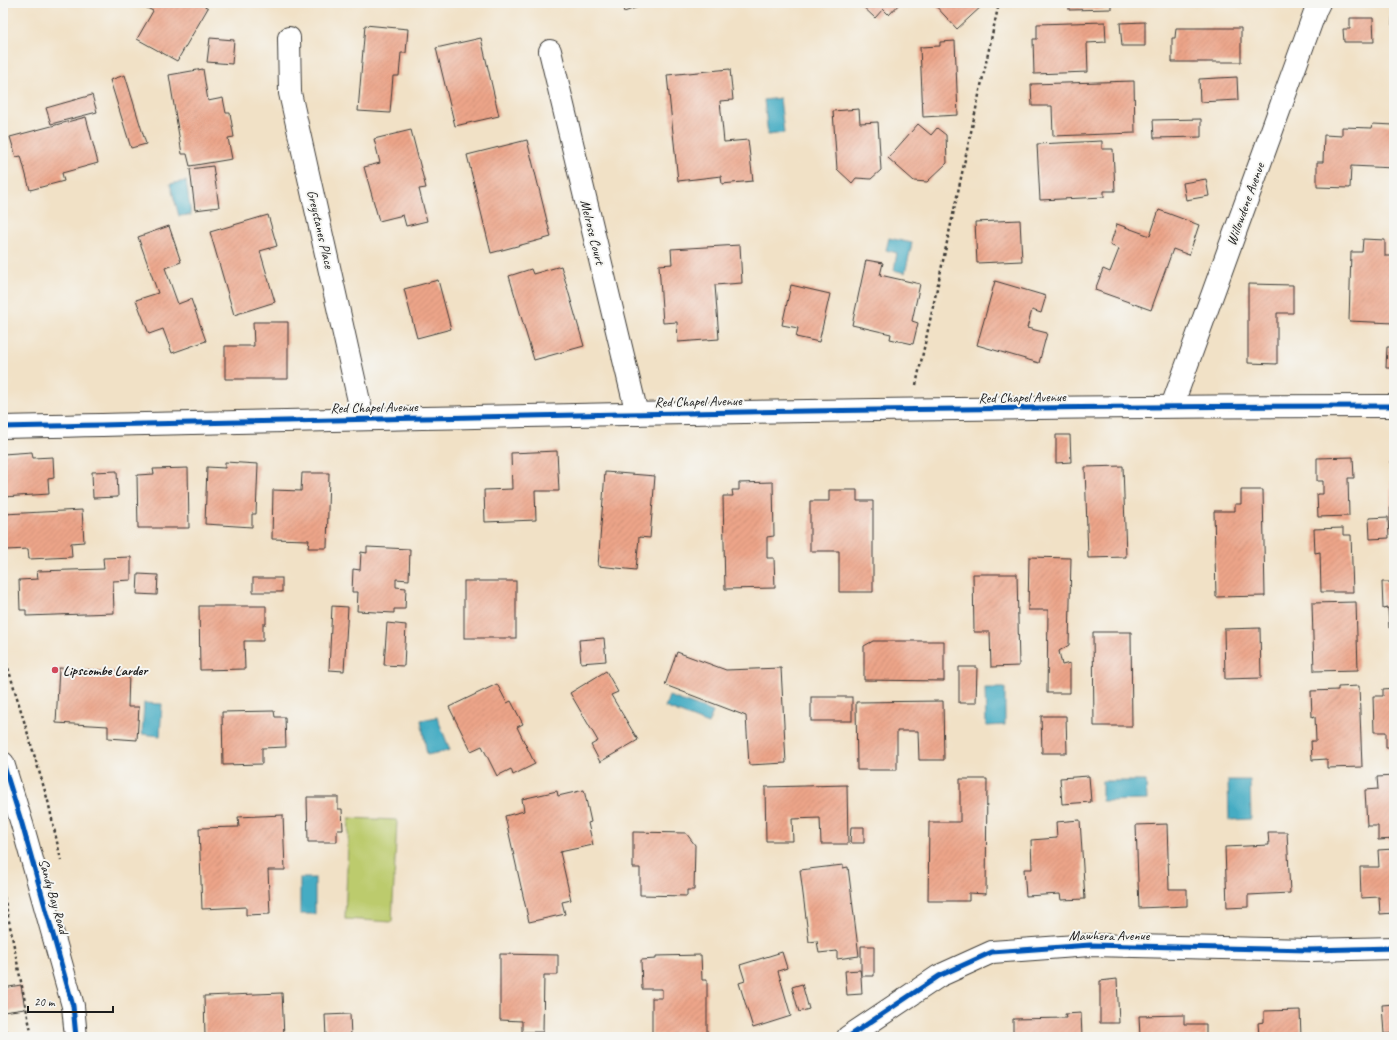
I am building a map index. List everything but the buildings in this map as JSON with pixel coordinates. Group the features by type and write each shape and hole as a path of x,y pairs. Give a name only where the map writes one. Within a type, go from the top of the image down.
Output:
{"street":[{"name":"Willowdene Avenue","path":"1172,406 1319,3"},
{"name":"Greystanes Place","path":"289,38 290,93 363,419"},
{"name":"Melrose Court","path":"550,51 637,414"},
{"name":"Red Chapel Avenue","path":"3,427 637,414 1172,406 1394,406"},
{"name":"Sandy Bay Road","path":"3,763 24,831 73,1006 76,1037"},
{"name":"Mawhera Avenue","path":"848,1037 939,976 992,952 1090,945 1310,950 1394,948"}],"path":[{"path":"911,410 999,3"},
{"path":"3,891 32,1037"}],"green space":[{"path":"349,818 397,820 392,922 345,919"}],"water":[{"path":"780,98 784,133 768,135 764,100"},
{"path":"186,181 191,215 179,216 170,184"},
{"path":"889,238 912,243 905,273 894,270 897,253 886,250"},
{"path":"985,688 1005,688 1005,725 986,726"},
{"path":"669,696 713,712 708,724 665,707"},
{"path":"144,703 162,704 160,736 142,734"},
{"path":"437,717 450,750 427,755 421,720"},
{"path":"1228,780 1250,780 1251,819 1229,820"},
{"path":"1102,781 1146,781 1147,800 1102,801"},
{"path":"300,878 315,878 315,914 300,914"}],"cycle path":[{"path":"3,427 872,410 1220,406 1394,406"},
{"path":"3,763 22,824 73,1006 76,1037"},
{"path":"848,1037 939,976 992,952 1090,945 1310,950 1394,948"}],"place":[{"name":"Lipscombe Larder","path":"55,670"}]}
